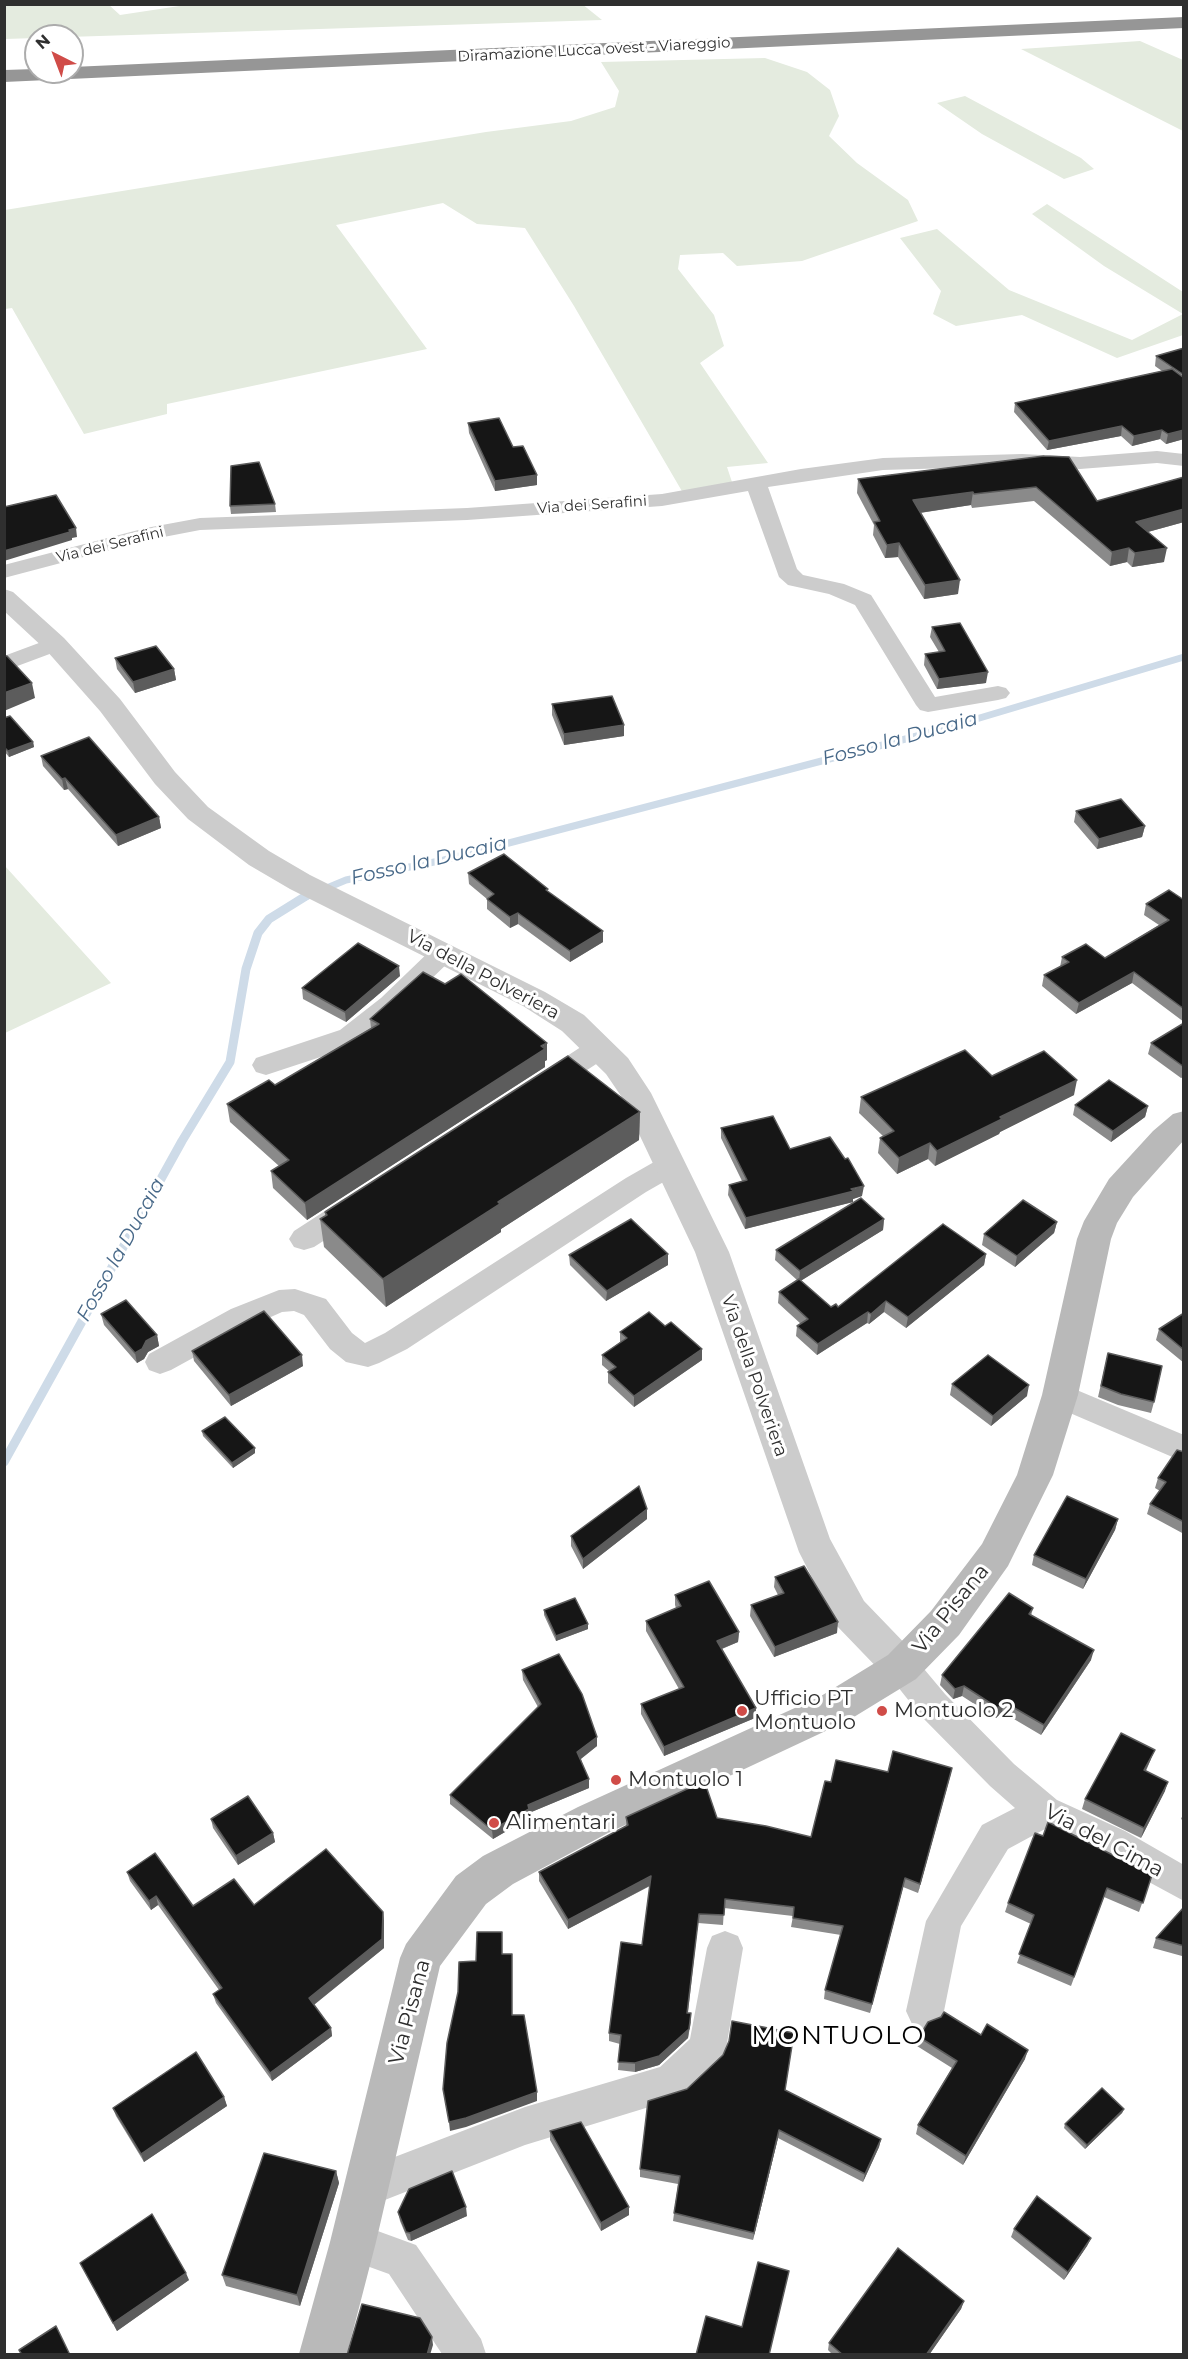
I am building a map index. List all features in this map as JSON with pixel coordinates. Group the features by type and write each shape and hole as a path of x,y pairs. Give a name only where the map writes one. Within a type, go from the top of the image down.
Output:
{"highway":[{"name":"Diramazione Lucca ovest - Viareggio","path":"84,62 1184,13"},
{"name":"Diramazione Lucca ovest - Viareggio","path":"4,76 1184,22"},
{"path":"4,66 24,65"}],"main road":[{"name":"Via Pisana","path":"323,2355 367,2187 421,1958 471,1890 498,1870 593,1820 836,1708 902,1667 945,1623 995,1554 1035,1475 1060,1395 1091,1250 1101,1221 1121,1188 1164,1139 1184,1122"}],"street":[{"name":"Via dei Serafini","path":"4,572 146,534 200,524 236,521 362,519 662,500 883,464 1022,460 1080,463 1157,458 1184,460"},
{"path":"756,484 787,572 796,579 836,589 862,600 890,640 928,705 998,693"},
{"name":"Via della Polveriera","path":"4,597 54,644 110,705 165,778 198,813 259,858 320,892 534,999 573,1023 617,1066 635,1094 712,1252 812,1541 850,1613 902,1667"},
{"path":"4,664 54,644"},
{"path":"266,1065 350,1037 390,1004 443,953"},
{"path":"521,1099 600,1048"},
{"path":"160,1362 242,1317 279,1301 296,1300 315,1307 341,1341 357,1354 368,1355 396,1341 636,1185 671,1165"},
{"path":"304,1239 373,1194"},
{"path":"1060,1395 1184,1449"},
{"name":"Via del Cima","path":"902,1667 933,1704 1002,1775 1044,1810 1112,1843 1184,1884"},
{"path":"925,2011 944,1921 995,1837 1044,1810"},
{"path":"367,2187 525,2126 671,2083 707,2049 725,1948"},
{"path":"353,2242 402,2259 466,2355"}],"shaded area":[{"path":"582,4 602,20 84,36 84,24 24,24 24,38 5,39 5,5 109,5 120,15 186,5"},
{"path":"1140,41 1183,60 1183,131 1021,49"},
{"path":"765,58 807,72 830,90 839,116 829,136 857,163 908,200 918,221 802,261 737,266 723,253 680,255 678,269 714,315 724,346 700,363 768,463 727,467 733,485 683,493 574,306 525,228 477,224 443,203 336,225 427,349 167,404 167,414 84,434 12,308 5,309 5,210 486,132 571,121 615,107 619,91 601,62"},
{"path":"965,96 1081,158 1094,169 1064,179 982,134 937,103"},
{"path":"1047,204 1183,292 1183,314 1104,266 1032,214"},
{"path":"937,229 1009,290 1132,340 1183,314 1183,335 1117,358 1022,315 956,326 933,314 941,291 900,238"},
{"path":"5,866 111,983 4,1033"}],"building":[{"path":"1184,348 1184,375 1156,356"},
{"path":"1172,369 1184,378 1184,430 1168,434 1162,430 1134,436 1122,426 1049,441 1015,403"},
{"path":"499,418 513,447 523,446 537,475 495,481 468,423"},
{"path":"1044,456 1069,457 1097,501 1184,477 1184,509 1136,522 1167,548 1135,553 1129,548 1112,552 1036,487 913,500 960,580 925,585 899,543 887,545 874,522 880,521 858,479"},
{"path":"259,462 275,504 230,506 231,466"},
{"path":"56,495 76,528 69,530 70,532 4,551 4,507"},
{"path":"960,623 988,672 939,679 925,654 945,651 932,627"},
{"path":"156,646 174,669 133,682 115,658"},
{"path":"4,656 7,656 32,683 4,693"},
{"path":"612,696 624,725 564,734 552,704"},
{"path":"10,716 33,742 8,751 4,747 4,718"},
{"path":"89,737 159,817 116,835 65,778 62,779 41,756"},
{"path":"1121,799 1145,826 1099,839 1076,811"},
{"path":"504,854 548,889 546,890 603,931 570,951 518,913 510,917 487,899 494,894 468,873"},
{"path":"1169,890 1184,900 1184,1009 1134,972 1079,1003 1044,975 1069,962 1062,957 1086,944 1105,958 1169,920 1146,904"},
{"path":"358,943 399,966 345,1012 302,988"},
{"path":"423,972 445,984 461,974 547,1043 541,1046 545,1049 305,1203 271,1171 289,1160 227,1104 269,1080 275,1085 379,1024 370,1019"},
{"path":"1184,1023 1184,1067 1151,1043"},
{"path":"965,1050 992,1076 1044,1051 1077,1080 1000,1117 1002,1119 937,1151 930,1143 899,1158 880,1138 894,1131 861,1097"},
{"path":"568,1056 640,1112 498,1202 500,1204 383,1279 320,1219 327,1215 325,1212"},
{"path":"1109,1080 1148,1106 1113,1131 1075,1105"},
{"path":"773,1116 790,1149 830,1137 845,1159 848,1158 864,1186 851,1189 854,1191 746,1218 729,1185 747,1180 721,1128"},
{"path":"861,1198 884,1219 800,1271 776,1250"},
{"path":"1023,1200 1057,1222 1017,1256 984,1234"},
{"path":"631,1219 668,1254 607,1291 569,1255"},
{"path":"943,1224 986,1254 908,1317 886,1301 871,1314 868,1312 818,1344 797,1326 808,1319 779,1292 799,1279 831,1307 836,1304 838,1307"},
{"path":"126,1300 157,1335 146,1341 142,1349 135,1353 101,1314"},
{"path":"264,1311 302,1355 229,1395 192,1351"},
{"path":"649,1312 665,1326 671,1322 702,1349 634,1396 608,1372 616,1367 602,1355 627,1338 620,1332"},
{"path":"1184,1313 1184,1350 1159,1329"},
{"path":"1108,1353 1162,1366 1154,1402 1121,1394 1101,1386"},
{"path":"988,1355 1029,1385 993,1416 952,1384"},
{"path":"225,1417 255,1448 232,1463 202,1431"},
{"path":"1177,1450 1184,1452 1184,1522 1150,1504 1166,1482 1158,1478"},
{"path":"639,1486 647,1509 583,1559 571,1536"},
{"path":"1067,1496 1118,1519 1086,1579 1034,1555"},
{"path":"804,1566 838,1622 775,1647 751,1605 784,1593 775,1577"},
{"path":"709,1581 739,1632 717,1641 756,1708 664,1747 641,1704 684,1687 646,1621 681,1606 675,1595"},
{"path":"1009,1593 1033,1608 1029,1614 1094,1650 1044,1725 1004,1702 998,1708 964,1686 955,1689 942,1675"},
{"path":"575,1598 588,1624 556,1636 544,1610"},
{"path":"559,1654 582,1694 597,1737 577,1752 589,1779 528,1805 529,1809 492,1830 450,1795 541,1704 522,1670"},
{"path":"1121,1733 1155,1750 1144,1770 1168,1782 1144,1828 1085,1799"},
{"path":"893,1751 952,1768 920,1884 905,1878 872,2004 825,1990 843,1926 793,1918 794,1907 725,1899 724,1915 699,1914 687,2013 691,2013 689,2029 659,2056 635,2063 618,2062 621,2035 609,2033 621,1942 642,1945 651,1876 568,1920 539,1872 628,1825 626,1817 698,1784 705,1783 717,1818 766,1826 811,1837 825,1781 831,1782 836,1760 888,1772"},
{"path":"248,1796 273,1833 236,1856 211,1819"},
{"path":"1048,1822 1152,1875 1143,1903 1107,1888 1074,1977 1019,1954 1034,1915 1008,1903 1035,1833 1043,1836"},
{"path":"326,1849 383,1912 382,1939 309,1998 331,2028 270,2073 213,1994 222,1988 156,1896 149,1901 127,1872 155,1853 193,1906 234,1879 254,1905"},
{"path":"1184,1907 1184,1946 1156,1938"},
{"path":"477,1932 502,1932 502,1954 512,1954 512,2015 524,2015 537,2092 449,2122 443,2089 447,2043 458,1992 459,1962 476,1961"},
{"path":"944,2012 981,2035 987,2024 1028,2050 966,2156 918,2125 957,2061 919,2037 928,2022 941,2017"},
{"path":"732,2021 794,2033 785,2090 881,2139 865,2174 779,2130 754,2233 674,2213 680,2176 640,2169 648,2101 687,2089 723,2055 729,2041"},
{"path":"196,2052 224,2097 141,2154 113,2108"},
{"path":"1102,2088 1124,2109 1087,2145 1065,2124"},
{"path":"581,2122 629,2207 601,2223 550,2131"},
{"path":"264,2153 336,2171 297,2295 222,2275"},
{"path":"452,2171 466,2207 410,2233 406,2232 398,2212 409,2189"},
{"path":"1037,2196 1091,2238 1068,2272 1014,2229"},
{"path":"152,2214 186,2273 113,2323 80,2263"},
{"path":"898,2248 964,2301 926,2355 843,2355 829,2343"},
{"path":"758,2262 789,2271 769,2355 696,2355 706,2316 742,2327"},
{"path":"362,2304 420,2318 432,2337 427,2355 347,2355"},
{"path":"56,2326 70,2355 22,2355 19,2350"}],"waterway":[{"name":"Fosso la Ducaia","path":"303,898 346,880 444,860 936,731 1184,657"},
{"name":"Fosso la Ducaia","path":"4,1462 182,1141 230,1062 246,969 258,933 269,919 306,896"}],"place":[{"name":"Ufficio PT Montuolo","path":"742,1711"},
{"name":"Montuolo 2","path":"882,1711"},
{"name":"Montuolo 1","path":"616,1780"},
{"name":"Alimentari","path":"494,1823"}],"district":[{"name":"MONTUOLO","path":"838,2036"}]}
